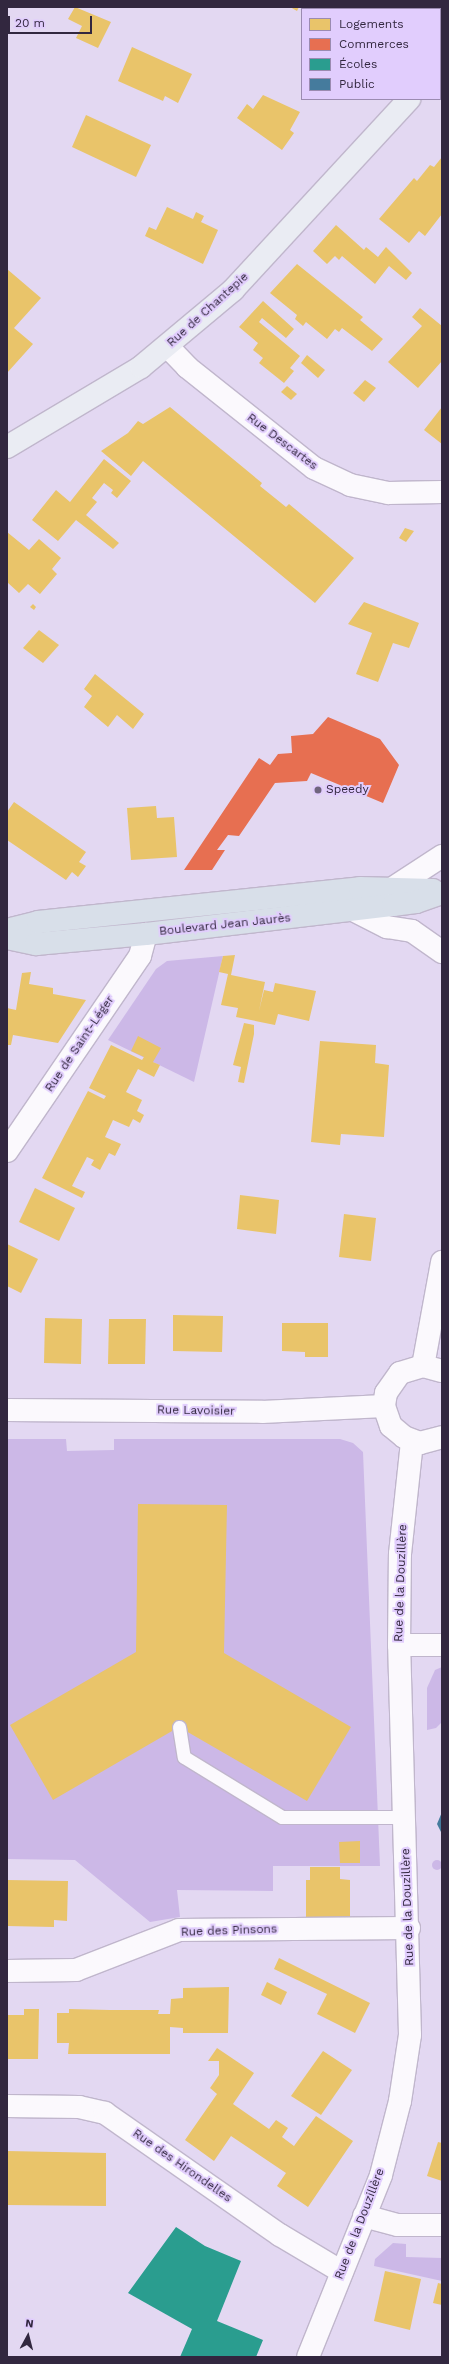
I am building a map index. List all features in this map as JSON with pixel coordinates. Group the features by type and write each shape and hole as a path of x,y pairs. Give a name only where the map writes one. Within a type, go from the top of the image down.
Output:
{"main road":[{"name":"Boulevard Jean Jaurès","path":"7,930 46,921 360,888 393,888 442,892"},
{"name":"Boulevard Jean Jaurès","path":"7,938 36,944 146,934 416,902 442,892"}],"street":[{"name":"Rue de Chantepie","path":"7,447 141,367 168,347 233,290 408,100"},
{"name":"Rue Descartes","path":"168,347 187,367 314,468 350,486 388,492 442,492"},
{"path":"393,888 442,856"},
{"path":"353,910 387,927 412,931 442,952"},
{"name":"Rue de Saint-Léger","path":"7,1151 140,956 146,934"},
{"path":"442,1262 432,1368 411,1368 396,1378 386,1393 384,1406 391,1426 412,1441 430,1442 442,1438"},
{"name":"Rue Lavoisier","path":"7,1410 262,1412 384,1406"},
{"name":"Rue de la Douzillère","path":"308,2357 381,2174 400,2101 410,2035 409,1928 399,1645 400,1554 412,1441"},
{"path":"399,1645 442,1645"},
{"name":"Rue des Pinsons","path":"7,1970 76,1970 179,1930 409,1928"},
{"name":"Rue des Hirondelles","path":"7,2106 79,2107 105,2113 280,2235 342,2272"},
{"path":"364,2216 398,2225 442,2225"}],"lane":[{"path":"179,1727 184,1758 282,1817 405,1817"}],"shaded area":[{"path":"223,956 194,1082 108,1040 156,969 167,961"},
{"path":"7,1439 66,1439 67,1451 114,1450 114,1439 340,1439 353,1443 363,1452 380,1866 273,1866 273,1891 177,1890 180,1917 150,1922 75,1860 7,1859"},
{"path":"442,1667 442,1722 436,1728 427,1730 427,1688 435,1670"},
{"path":"437,1860 442,1865 437,1870 432,1865"},
{"path":"393,2243 406,2244 406,2257 442,2258 442,2281 374,2266 375,2259"}],"building: Logements":[{"path":"75,7 111,22 98,48 76,38 82,26 68,19"},
{"path":"290,7 299,7 297,11"},
{"path":"382,7 384,8 360,8"},
{"path":"132,47 192,74 178,103 165,96 163,101 118,81"},
{"path":"263,95 300,112 290,130 294,133 282,150 237,118 247,104 253,109"},
{"path":"86,115 151,145 136,177 72,147"},
{"path":"442,157 442,214 425,236 419,231 409,243 379,219 414,178 417,181 430,165 434,167"},
{"path":"167,207 193,219 196,212 204,216 201,222 218,230 203,264 145,236 149,227 156,230"},
{"path":"336,225 364,250 366,247 378,257 386,247 412,273 406,280 389,266 375,284 342,256 339,260 335,256 327,264 313,251"},
{"path":"297,264 363,317 360,320 383,339 372,351 342,328 339,332 335,329 327,339 306,322 303,326 295,319 297,315 270,293"},
{"path":"7,269 41,298 14,328 33,344 7,373"},
{"path":"263,301 294,329 286,338 262,318 259,322 300,356 290,368 294,371 284,383 259,363 263,358 253,350 258,343 239,327"},
{"path":"420,308 442,326 442,361 418,388 388,362 422,326 412,317"},
{"path":"307,355 325,370 318,378 301,363"},
{"path":"365,380 376,388 364,402 353,393"},
{"path":"287,386 297,394 291,400 281,392"},
{"path":"170,407 262,483 260,486 286,507 289,504 354,558 315,603 143,461 131,476 101,451 128,433 138,421 143,424"},
{"path":"442,407 442,444 424,430"},
{"path":"104,459 131,481 117,498 111,493 113,490 104,483 92,498 97,502 86,515 119,543 113,549 76,520 58,541 32,520 56,490 70,502"},
{"path":"405,528 414,531 406,542 399,538"},
{"path":"7,532 29,550 39,539 61,558 52,569 57,574 40,594 28,584 19,593 7,582"},
{"path":"364,602 419,623 409,648 393,643 378,682 356,674 372,633 348,624"},
{"path":"33,604 36,607 34,610 30,607"},
{"path":"39,630 59,645 43,663 23,648"},
{"path":"95,674 144,714 133,729 117,715 108,727 84,707 92,696 84,689"},
{"path":"14,802 86,852 79,862 86,866 78,877 72,872 66,880 7,840 7,812"},
{"path":"156,806 157,818 174,817 177,857 131,860 127,808"},
{"path":"235,955 231,975 265,982 259,1011 264,990 273,992 275,983 316,991 309,1021 278,1014 275,1025 236,1017 238,1008 221,1005 228,974 219,972 223,956"},
{"path":"31,972 29,984 53,988 53,994 86,1000 58,1043 13,1035 11,1045 7,1045 7,1008 16,1010 22,973"},
{"path":"244,1023 254,1025 254,1034 244,1083 238,1082 241,1067 233,1065"},
{"path":"138,1036 161,1048 153,1062 160,1065 154,1077 138,1069 126,1092 142,1100 137,1111 144,1115 140,1123 133,1119 129,1127 113,1120 105,1137 121,1144 115,1156 109,1153 100,1170 91,1165 94,1160 87,1157 72,1186 85,1192 82,1198 42,1178 88,1091 104,1099 106,1096 89,1088 111,1045 142,1060 144,1057 131,1051"},
{"path":"320,1041 376,1045 375,1063 389,1065 384,1137 341,1134 340,1145 311,1142"},
{"path":"35,1188 75,1208 59,1241 19,1222"},
{"path":"240,1195 279,1200 276,1234 237,1229"},
{"path":"344,1214 376,1218 371,1261 339,1257"},
{"path":"7,1244 38,1259 21,1293 7,1286"},
{"path":"173,1315 223,1316 222,1352 173,1351"},
{"path":"45,1318 82,1319 81,1364 44,1363"},
{"path":"109,1319 146,1319 145,1364 108,1364"},
{"path":"282,1323 328,1323 328,1357 305,1357 305,1352 282,1351"},
{"path":"138,1504 227,1505 224,1653 351,1727 307,1801 179,1727 53,1800 10,1725 136,1652"},
{"path":"360,1841 360,1863 340,1863 339,1842"},
{"path":"310,1867 340,1867 340,1879 350,1880 350,1918 306,1917 306,1880 310,1880"},
{"path":"7,1880 68,1881 67,1921 54,1920 54,1927 7,1926"},
{"path":"279,1958 370,2003 355,2033 317,2014 327,1994 274,1969"},
{"path":"267,1982 287,1992 281,2005 261,1995"},
{"path":"229,1987 228,2033 183,2033 183,2028 170,2027 170,2054 68,2054 69,2043 57,2043 57,2013 69,2013 69,2009 159,2010 158,2014 170,2014 171,1999 183,1998 183,1988"},
{"path":"24,2009 39,2009 38,2059 7,2059 7,2015 24,2015"},
{"path":"217,2048 254,2073 233,2104 269,2129 276,2120 288,2128 282,2137 294,2146 316,2116 353,2141 308,2207 277,2186 286,2173 231,2136 214,2161 185,2140 217,2094 210,2088 219,2075 219,2061 208,2061"},
{"path":"323,2051 352,2070 321,2115 291,2096"},
{"path":"438,2142 442,2143 442,2181 427,2176"},
{"path":"7,2151 106,2153 106,2206 7,2205"},
{"path":"385,2271 421,2279 410,2330 374,2321"},
{"path":"438,2283 442,2284 442,2305 433,2303"}],"building: Commerces":[{"path":"328,717 380,739 399,765 383,803 311,773 307,781 275,783 239,836 228,835 217,850 225,850 212,870 184,870 259,758 270,765 278,754 292,753 291,736 313,734"}],"building: Écoles":[{"path":"176,2227 205,2246 241,2261 217,2321 263,2340 256,2357 180,2357 192,2329 128,2293"}],"building: Public":[{"path":"442,1812 442,1834 437,1824"}],"place":[{"name":"Speedy","path":"318,790"}]}
